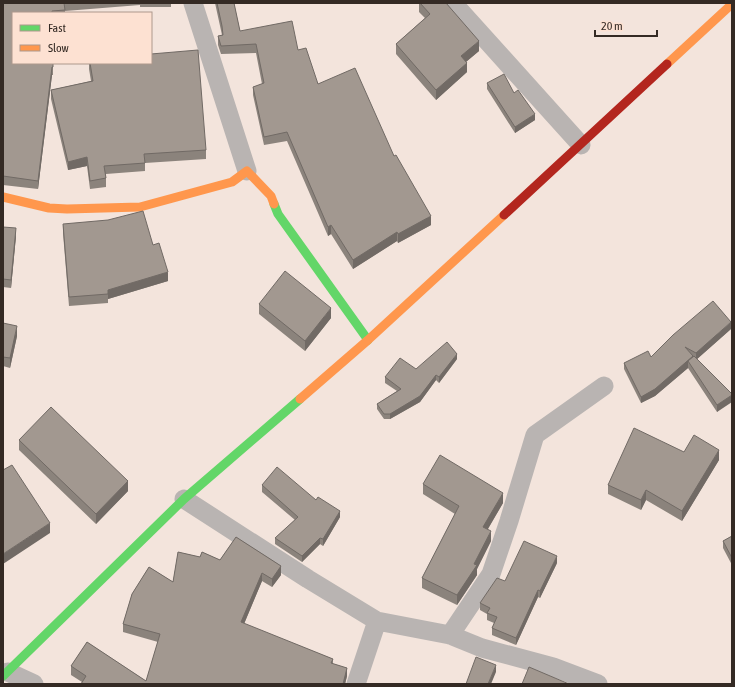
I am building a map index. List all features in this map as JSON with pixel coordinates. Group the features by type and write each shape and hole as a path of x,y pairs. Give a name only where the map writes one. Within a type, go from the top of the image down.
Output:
{"main road":[{"path":"5,674 184,499 368,340 732,4"},
{"path":"3,197 50,208 140,207 232,182 247,171 270,196 278,214 368,340"}],"street":[{"path":"193,3 247,171"},
{"path":"453,3 580,145"},
{"path":"450,635 491,574 535,435 604,386"},
{"path":"184,499 308,579 377,621 450,635 482,648 553,667 598,684"},
{"path":"356,684 377,621"},
{"path":"5,674 34,684"}],"building":[{"path":"3,3 64,3 65,10 52,12 12,12 12,64 53,64 53,67 38,181 3,176"},
{"path":"217,3 234,3 240,31 292,21 298,50 306,48 318,84 355,68 394,156 396,155 431,216 398,234 397,232 353,260 331,225 328,227 287,132 264,137 253,87 264,83 256,44 221,46 218,36 223,35"},
{"path":"420,3 446,3 479,41 461,56 467,63 436,90 396,44 430,14"},
{"path":"198,50 206,150 144,154 145,163 104,166 106,178 90,181 87,157 68,162 51,90 93,81 90,64 152,64 152,54"},
{"path":"504,74 514,93 518,90 535,114 515,127 487,83"},
{"path":"143,211 153,245 159,243 168,272 108,290 108,294 69,297 63,224 108,220"},
{"path":"3,227 16,228 11,280 3,279"},
{"path":"285,271 331,308 305,341 259,304"},
{"path":"713,301 731,322 696,353 685,347 693,356 655,389 641,397 624,363 648,351 651,357 673,335"},
{"path":"3,323 17,326 10,358 3,357"},
{"path":"447,342 457,354 439,377 436,375 420,396 390,414 384,414 377,404 401,389 385,377 400,358 416,369"},
{"path":"694,356 732,395 717,405 688,361"},
{"path":"51,407 128,481 96,514 19,440"},
{"path":"634,428 684,452 694,435 719,450 682,511 646,490 641,500 608,485"},
{"path":"440,455 503,493 483,527 491,531 474,564 477,565 457,595 422,578 459,506 423,484"},
{"path":"12,465 50,523 3,554 3,470"},
{"path":"277,467 316,500 318,497 340,511 323,539 320,538 302,556 275,538 298,517 262,485"},
{"path":"732,536 732,558 723,541"},
{"path":"236,537 281,566 272,579 262,573 241,622 333,659 331,663 347,668 343,684 81,684 86,676 71,666 87,642 146,681 160,634 123,624 132,594 149,567 173,582 178,552 200,557 202,552 220,560"},
{"path":"524,541 557,556 540,591 538,590 516,638 492,628 497,617 487,613 490,608 480,603 497,578 505,581"},
{"path":"476,657 496,665 488,684 466,684"},
{"path":"529,667 569,684 522,684"}],"traffic: fast":[{"path":"274,204 278,214 368,340"},
{"path":"3,676 184,499 300,399"}],"traffic: slow":[{"path":"667,64 732,4"},
{"path":"3,197 49,208 140,207 232,182 247,171 271,196 274,204"},
{"path":"300,399 368,340 504,215"}],"traffic: jam":[{"path":"504,215 667,64"}]}
